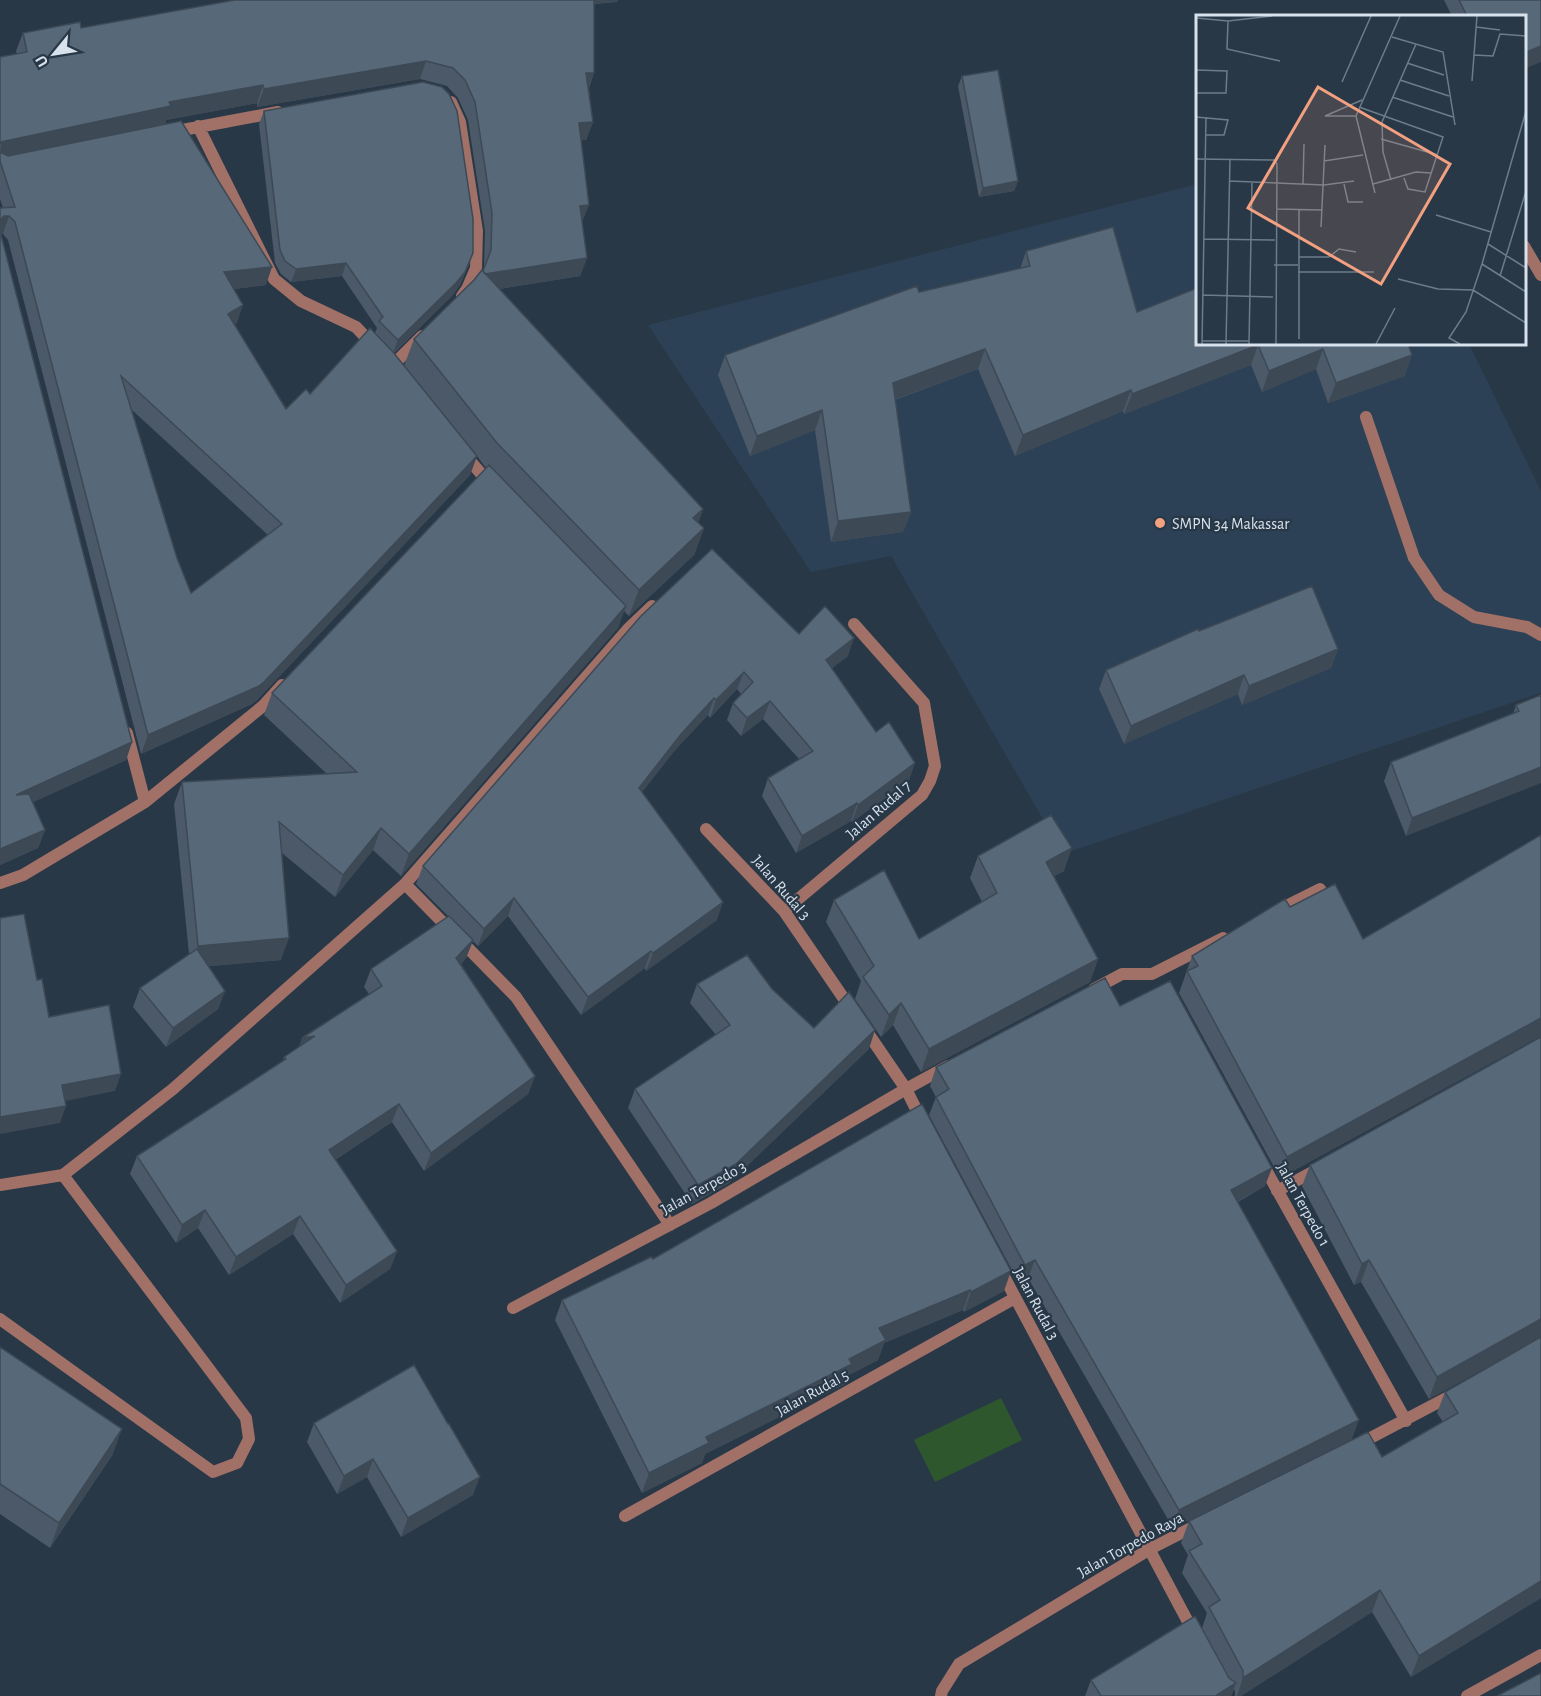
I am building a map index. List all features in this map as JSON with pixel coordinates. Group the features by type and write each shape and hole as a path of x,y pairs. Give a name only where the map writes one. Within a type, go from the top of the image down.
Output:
{"street":[{"path":"441,92 451,102 460,122 477,231 476,268 467,289 450,309"},
{"path":"163,133 290,110"},
{"path":"198,126 274,279 301,301 356,327 396,370 434,325"},
{"path":"1526,249 1541,275"},
{"path":"1366,417 1414,558 1439,595 1474,617 1527,627 1541,635"},
{"path":"459,447 477,479 498,492"},
{"path":"0,1185 63,1174 173,1089 405,884 624,624 661,598"},
{"name":"Jalan Rudal 7","path":"784,911 922,795 935,766 924,703 854,624"},
{"path":"0,883 23,875 145,802 263,706 287,680"},
{"path":"124,722 145,802"},
{"name":"Jalan Rudal 3","path":"706,829 784,911 906,1089 927,1130"},
{"path":"405,884 516,997 670,1225"},
{"path":"1268,915 1320,889"},
{"path":"1081,996 1122,974 1155,978 1236,932"},
{"name":"Jalan Terpedo 3","path":"513,1308 711,1203 957,1061"},
{"name":"Jalan Terpedo 1","path":"1255,1150 1406,1421"},
{"path":"1277,1191 1328,1163"},
{"path":"0,1319 213,1472 237,1462 249,1439 246,1418 63,1174"},
{"name":"Jalan Rudal 3","path":"993,1256 1200,1644"},
{"name":"Jalan Rudal 5","path":"625,1516 1015,1298"},
{"path":"1342,1453 1468,1386"},
{"name":"Jalan Torpedo Raya","path":"942,1694 959,1664 1150,1549 1214,1517"},
{"path":"1467,1696 1541,1655"}],"shaded area":[{"name":"SMPN 34 Makassar","path":"1196,184 1196,345 1469,345 1541,491 1541,693 1063,854 891,556 811,572 648,325"}],"green space":[{"path":"1001,1398 1022,1440 935,1482 914,1440"}],"building":[{"path":"235,0 594,0 594,73 586,73 593,122 579,123 589,205 580,206 587,258 485,274 483,271 491,250 492,213 475,102 465,80 453,68 426,61 264,89 263,85 169,102 171,106 0,144 0,57 27,52 23,33 80,22 81,28"},
{"path":"1459,0 1541,0 1541,46 1526,52 1526,15 1466,15"},
{"path":"998,70 1018,181 983,188 962,76"},
{"path":"423,82 442,87 449,94 457,111 473,219 473,253 465,272 456,283 398,340 379,321 383,317 346,263 296,269 285,261 280,250 264,111"},
{"path":"181,121 272,267 224,272 243,305 228,314 286,409 306,389 310,394 370,328 393,352 477,456 264,682 148,735 15,222 9,216 4,216 0,220 0,208 15,207 0,161 0,152 8,156","holes":["121,376 282,524 191,593 177,558"]},
{"path":"1113,227 1137,312 1196,288 1196,345 1258,345 1132,394 1131,390 1023,435 985,349 893,383 911,512 838,521 822,410 757,436 725,355 917,286 919,292 1030,266 1026,251"},
{"path":"0,231 132,742 16,795 29,794 45,830 0,849"},
{"path":"482,270 703,509 693,518 704,528 639,590 497,443 414,339"},
{"path":"1258,345 1408,345 1412,355 1336,383 1323,349 1269,371"},
{"path":"489,465 626,606 409,854 381,828 343,875 279,822 289,938 198,946 182,782 357,772 272,693"},
{"path":"712,549 799,634 825,606 854,638 826,660 876,732 889,722 915,763 858,805 857,803 802,836 768,778 813,751 770,701 747,718 733,703 753,682 744,672 716,700 714,698 682,733 639,788 723,902 588,997 514,898 484,929 423,866 641,616"},
{"path":"1312,586 1338,649 1249,686 1244,675 1131,726 1106,670 1198,629 1199,631"},
{"path":"1541,695 1541,767 1412,818 1391,762 1519,711 1516,705"},
{"path":"1051,815 1072,848 1046,862 1098,959 929,1049 901,1003 889,1015 863,977 874,966 834,900 884,870 919,939 997,893 978,856"},
{"path":"1541,835 1541,1018 1287,1157 1187,971 1198,966 1192,956 1285,899 1290,907 1335,884 1363,939"},
{"path":"24,914 37,980 42,979 49,1017 109,1005 121,1074 62,1085 66,1106 0,1117 0,918"},
{"path":"449,916 473,940 456,958 535,1076 431,1153 399,1104 329,1150 397,1251 346,1285 300,1216 236,1257 205,1210 182,1225 137,1156 286,1059 284,1057 315,1036 302,1038 382,986 371,969"},
{"path":"197,949 225,991 173,1028 140,988"},
{"path":"747,955 772,989 814,1028 849,992 875,1030 736,1164 698,1185 635,1089 730,1025 697,984"},
{"path":"1105,978 1120,1006 1170,981 1272,1168 1231,1190 1359,1420 1179,1510 1035,1260 1025,1265 936,1097 949,1089 936,1067"},
{"path":"1541,1037 1541,1319 1437,1377 1369,1260 1362,1264 1310,1165"},
{"path":"922,1104 1011,1271 971,1292 970,1290 879,1328 886,1340 849,1359 852,1364 706,1437 709,1443 649,1473 562,1300 651,1257 653,1259"},
{"path":"1541,1337 1541,1581 1419,1656 1380,1590 1243,1678 1243,1671 1209,1607 1220,1600 1189,1551 1202,1544 1189,1521 1368,1432 1382,1457 1458,1413 1445,1392"},
{"path":"0,1347 122,1429 59,1523 0,1484"},
{"path":"414,1365 480,1477 408,1518 373,1459 344,1476 314,1423"},
{"path":"1195,1616 1229,1678 1236,1683 1218,1696 1101,1696 1091,1680"},
{"path":"1541,1673 1541,1696 1497,1696"}],"place":[{"name":"SMPN 34 Makassar","path":"1160,523"}]}
